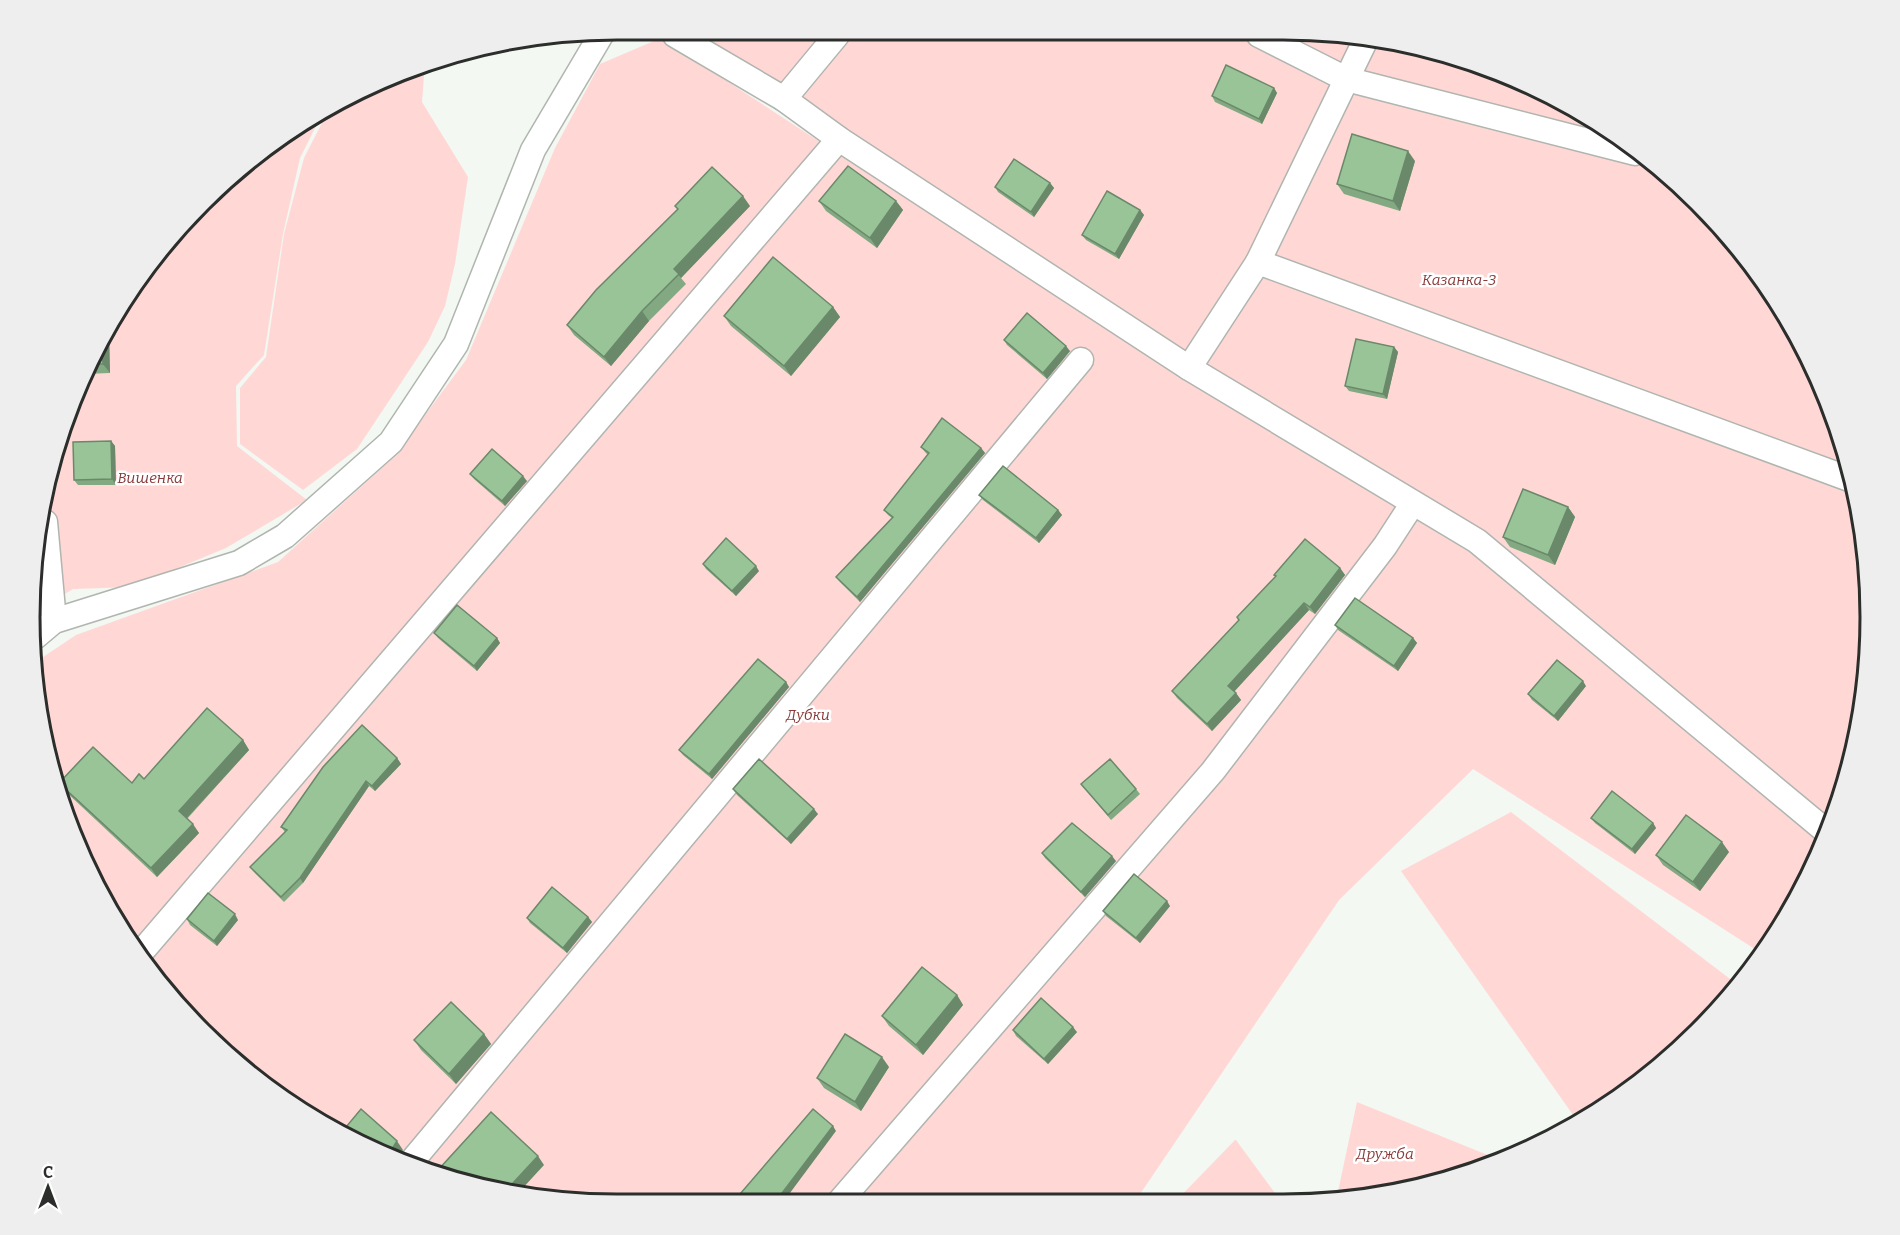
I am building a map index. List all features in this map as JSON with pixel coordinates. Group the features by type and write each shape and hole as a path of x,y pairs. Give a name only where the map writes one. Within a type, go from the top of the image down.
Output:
{"lane":[{"path":"684,40 784,99 839,139 1189,368 1477,542 1820,826"},
{"path":"784,99 833,40"},
{"path":"1269,40 1346,79 1618,149"},
{"path":"41,632 54,621 239,563 285,536 391,442 456,344 533,150 597,41"},
{"path":"1189,368 1258,262 1363,46"},
{"path":"145,948 839,139"},
{"path":"1258,262 1842,476"},
{"path":"415,1158 1080,360"},
{"path":"846,1194 1213,771 1385,546 1413,503"},
{"path":"46,536 54,621"}],"green space":[{"name":"Дубки","path":"656,40 664,40 1109,331 1472,550 1817,837 1782,906 1754,949 1473,769 1339,900 1140,1194 618,1194 542,1190 468,1175 397,1151 329,1117 266,1075 209,1026 160,969 118,906 100,873 84,838 60,767 45,693 42,658 76,635 278,562 393,458 466,360 555,148 600,64"},
{"name":"Казанка-3","path":"707,40 1282,40 1358,45 1432,60 1503,84 1538,100 1603,138 1634,160 1691,209 1740,266 1782,329 1800,362 1829,432 1840,468 1855,542 1860,618 1855,693 1840,767 1825,813 1488,534 1055,274"},
{"path":"424,74 422,102 468,177 455,264 445,306 428,342 357,449 303,490 240,444 240,388 266,357 284,234 304,158 322,122 362,100"},
{"name":"Вишенка","path":"316,126 300,158 283,234 264,355 236,386 237,446 307,500 226,548 132,587 73,589 40,609 45,542 60,468 84,397 100,362 138,297 160,266 209,209 266,160"},
{"path":"1511,812 1731,980 1691,1026 1663,1051 1634,1075 1573,1115 1401,871"},
{"name":"Дружба","path":"1357,1102 1490,1156 1432,1175 1358,1190 1338,1192"},
{"path":"1235,1140 1276,1194 1183,1194"}],"building":[{"path":"1226,65 1274,88 1259,119 1212,96"},
{"path":"1352,134 1408,151 1393,201 1337,184"},
{"path":"1014,159 1050,183 1031,212 995,187"},
{"path":"848,166 896,201 870,238 819,201"},
{"path":"712,167 743,196 674,269 679,274 642,311 604,357 567,325 596,290 678,209 675,206"},
{"path":"1107,191 1140,210 1115,254 1082,235"},
{"path":"773,257 833,307 784,366 724,316"},
{"path":"1027,313 1066,346 1043,373 1004,340"},
{"path":"1356,339 1394,347 1383,394 1345,386"},
{"path":"942,418 981,448 857,597 836,577 893,517 884,510 929,453 921,447"},
{"path":"111,441 112,479 74,480 73,442"},
{"path":"492,449 523,476 502,501 470,474"},
{"path":"1003,466 1058,510 1036,538 979,495"},
{"path":"1523,489 1568,507 1548,555 1503,537"},
{"path":"726,538 756,566 732,591 703,564"},
{"path":"1305,539 1340,568 1310,607 1304,603 1228,686 1236,693 1207,724 1172,691 1239,620 1237,617 1276,576 1274,575"},
{"path":"1355,598 1413,638 1394,666 1335,625"},
{"path":"457,605 497,638 474,666 434,633"},
{"path":"758,659 786,682 709,774 679,750"},
{"path":"1557,660 1583,681 1554,716 1528,694"},
{"path":"207,708 243,740 179,811 193,824 151,868 67,791 63,778 93,747 132,783 139,774 144,779"},
{"path":"362,725 397,758 372,786 366,781 300,878 281,897 250,867 287,830 281,827 323,767"},
{"path":"759,759 814,809 787,839 733,789"},
{"path":"1110,759 1136,789 1108,815 1081,784"},
{"path":"1612,791 1653,823 1632,849 1591,818"},
{"path":"1686,815 1722,842 1693,882 1656,855"},
{"path":"1072,823 1112,856 1081,892 1042,853"},
{"path":"1134,874 1167,901 1136,938 1103,911"},
{"path":"552,887 588,917 563,948 527,918"},
{"path":"208,893 235,914 214,941 187,919"},
{"path":"922,967 957,995 916,1045 882,1016"},
{"path":"1041,998 1073,1027 1044,1059 1013,1030"},
{"path":"451,1002 484,1034 449,1074 414,1040"},
{"path":"845,1034 882,1057 855,1102 817,1078"},
{"path":"361,1109 397,1141 392,1149 346,1126"},
{"path":"813,1109 833,1126 781,1194 740,1194"},
{"path":"491,1112 538,1156 513,1183 515,1185 441,1167"}]}
